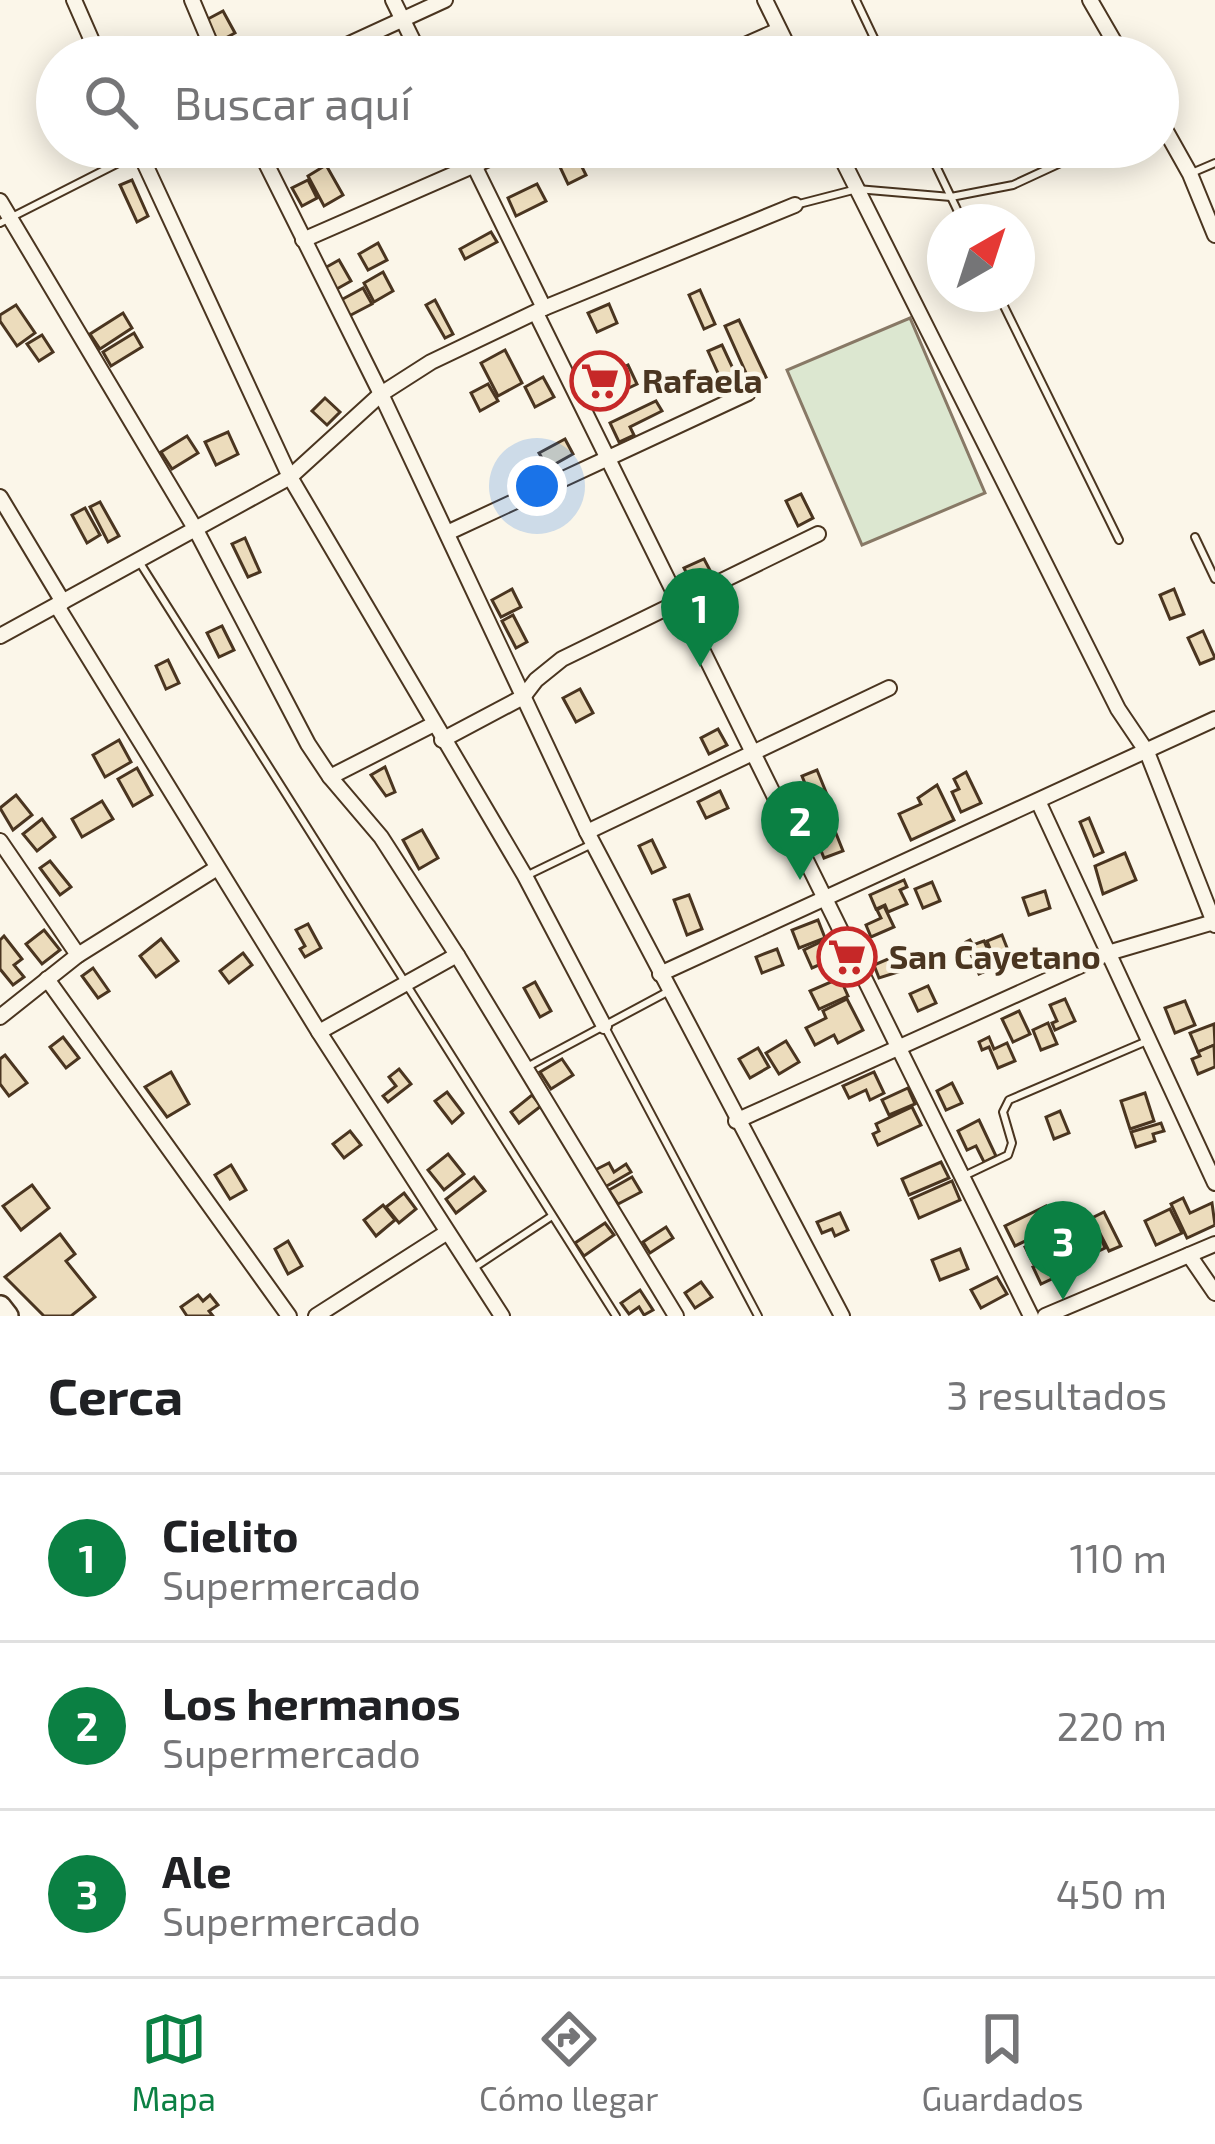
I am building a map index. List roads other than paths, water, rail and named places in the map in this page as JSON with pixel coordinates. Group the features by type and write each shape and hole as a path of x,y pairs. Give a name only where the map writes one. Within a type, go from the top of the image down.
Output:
{"main road":[{"path":"0,1307 8,1316"}],"street":[{"path":"74,0 90,36"},
{"path":"192,0 207,36"},
{"path":"393,0 410,36"},
{"path":"365,36 445,0"},
{"path":"765,0 782,36"},
{"path":"1090,0 1111,36"},
{"path":"765,36 779,30"},
{"path":"1179,154 1215,235"},
{"path":"147,168 290,477 525,876 604,1026"},
{"path":"268,168 381,394 590,838 842,1316"},
{"path":"303,240 469,168"},
{"path":"475,168 608,458 1031,1316"},
{"path":"736,1121 1108,953 1215,923 1147,752 1118,710 846,168"},
{"path":"0,201 5,220 196,530 308,743 381,837 458,955 676,1316"},
{"path":"0,636 290,477 381,394 431,362 540,310 795,206"},
{"path":"447,533 748,393"},
{"path":"0,497 217,868 502,1316"},
{"path":"442,740 523,698 562,659 818,534"},
{"path":"590,838 890,688"},
{"path":"660,974 1215,719"},
{"path":"330,777 432,725"},
{"path":"1038,801 1215,1183"},
{"path":"0,841 78,955"},
{"path":"0,1017 78,955 217,868"},
{"path":"319,1032 458,955"},
{"path":"47,979 289,1316"},
{"path":"316,1316 446,1233"},
{"path":"1045,1316 1215,1244"},
{"path":"1189,1256 1215,1293"}],"lane":[{"path":"856,0 873,36"},
{"path":"1190,174 1215,164"},
{"path":"5,220 105,168"},
{"path":"937,168 954,204"},
{"path":"795,206 857,189 951,197 1013,185 1050,168"},
{"path":"1007,312 1118,540"},
{"path":"1195,537 1215,579"},
{"path":"139,562 616,1316"},
{"path":"525,876 590,838"},
{"path":"526,1068 669,991"},
{"path":"604,1026 758,1316"},
{"path":"962,1177 1008,1155 1012,1143 1003,1112 1009,1100 1148,1040"},
{"path":"471,1270 551,1216"}],"place":[{"name":"Rafaela","path":"600,381"},
{"name":"Cielito","path":"700,667"},
{"name":"Los hermanos","path":"800,880"},
{"name":"San Cayetano","path":"847,957"},
{"name":"Ale","path":"1063,1300"}]}
